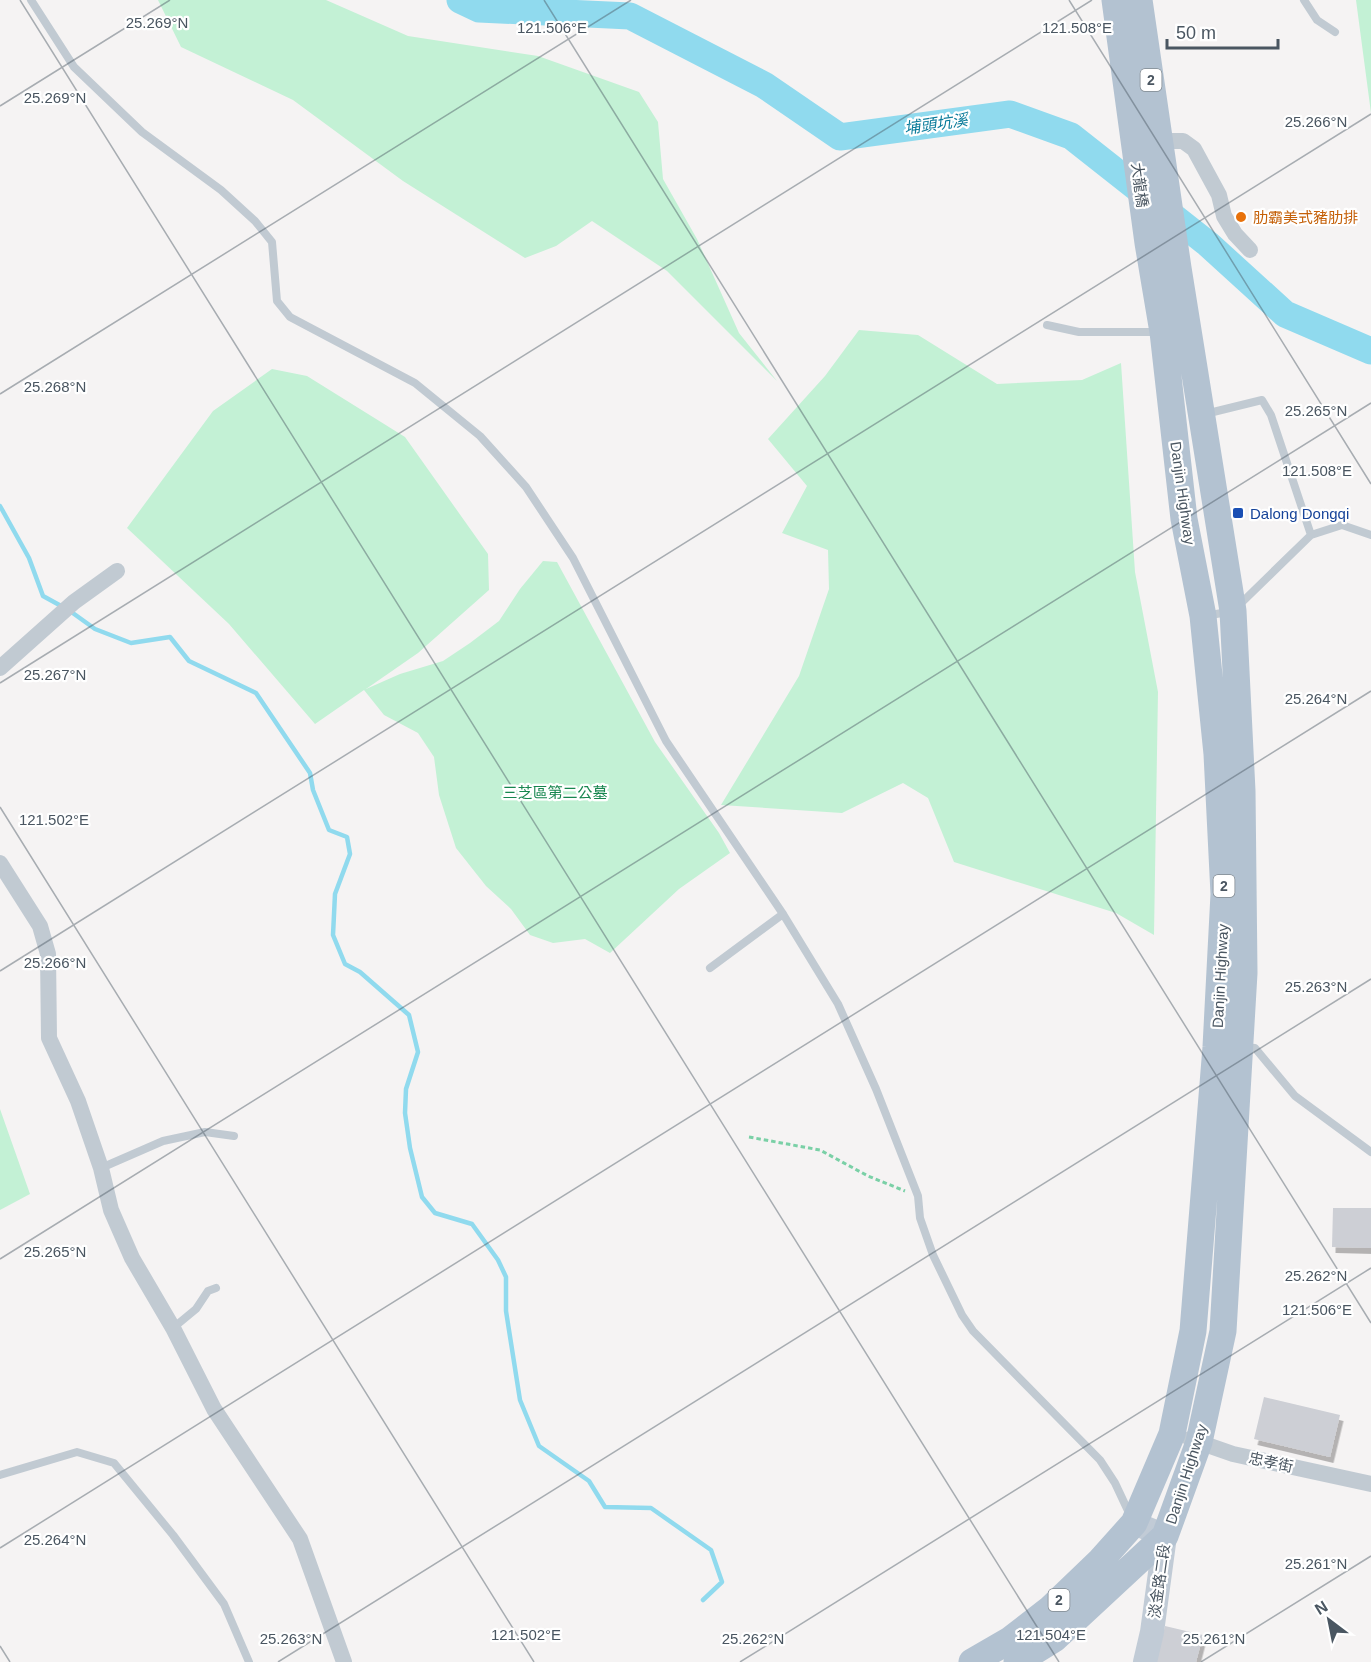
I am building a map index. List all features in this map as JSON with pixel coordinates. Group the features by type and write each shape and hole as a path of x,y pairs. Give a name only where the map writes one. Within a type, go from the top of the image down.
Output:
{"main road":[{"name":"大龍橋","path":"1136,1 1132,128 1148,243"},
{"name":"2","path":"1136,1 1161,150"},
{"name":"大龍橋","path":"1161,150 1178,268"},
{"name":"Danjin Highway","path":"1148,243 1164,332 1184,519 1203,616 1217,754 1224,894 1227,1047 1223,1331 1199,1442 1158,1542"},
{"name":"Danjin Highway","path":"1134,1523 1172,1434 1193,1331 1227,1047 1244,973 1242,791 1233,611 1178,268"},
{"name":"2","path":"972,1662 1010,1640 1050,1609 1100,1561 1134,1523"},
{"name":"淡金路二段","path":"1134,1523 1158,1542"},
{"name":"2","path":"1017,1662 1054,1639 1158,1542"},
{"name":"淡金路二段","path":"1129,1662 1158,1542"},
{"name":"淡金路二段","path":"1145,1662 1152,1632 1158,1542"}],"street":[{"path":"1161,150 1183,141 1194,149 1220,195 1224,216 1235,234 1250,250"},
{"path":"0,668 74,602 117,570"},
{"path":"0,863 40,926 48,954 49,1038 78,1101 102,1168 115,1220 132,1258 173,1328 214,1409 300,1539 344,1662"},
{"name":"忠孝街","path":"1172,1434 1233,1454 1371,1484"}],"lane":[{"path":"31,0 75,68 142,132 221,190 255,221 272,242 277,301 290,317 415,383 480,436 526,487 573,558 666,741 783,914 838,1004 876,1089 918,1196 920,1218 933,1255 962,1315 973,1331 1100,1460 1115,1483 1134,1523"},
{"path":"1304,0 1317,20 1335,32"},
{"path":"1047,325 1079,332 1164,332"},
{"path":"1202,414 1262,400 1271,415 1311,535"},
{"path":"1203,616 1233,611 1311,535 1342,525 1371,535"},
{"path":"710,968 783,914"},
{"path":"1227,1047 1255,1048 1295,1096 1371,1152"},
{"path":"102,1168 163,1141 205,1132 234,1136"},
{"path":"173,1328 196,1309 208,1291 216,1288"},
{"path":"0,1475 77,1452 114,1463 173,1535 224,1605 249,1662"}],"path":[{"path":"749,1137 820,1150 868,1176 918,1196"}],"green space":[{"path":"158,0 326,0 408,36 538,56 639,92 658,122 663,179 697,239 739,333 777,381 667,271 592,221 556,246 525,258 403,181 293,100 181,47"},
{"path":"1356,0 1371,0 1371,113"},
{"path":"859,330 918,335 997,384 1082,380 1121,363 1135,572 1158,692 1154,935 1116,913 954,862 928,798 903,783 842,813 721,805 799,676 829,589 828,550 782,533 807,486 768,439 825,376"},
{"name":"三芝區第二公墓","path":"272,369 307,376 405,437 488,554 489,590 418,653 366,689 400,674 443,661 499,621 520,589 543,561 557,562 655,742 719,833 730,853 679,889 610,953 585,939 553,943 530,935 511,909 486,886 456,848 439,795 434,757 418,733 384,715 364,690 315,724 229,624 127,528 213,411"},
{"path":"0,1109 30,1194 0,1210"}],"building":[{"path":"1333,1208 1371,1208 1371,1248 1332,1247"},
{"path":"1264,1397 1340,1415 1330,1457 1254,1439"},
{"path":"1165,1626 1203,1635 1196,1662 1156,1662"}],"waterway":[{"name":"埔頭坑溪","path":"460,0 479,9 630,16 764,85 840,137 1010,114 1071,136 1208,244 1285,314 1371,351"},
{"path":"0,506 29,558 43,596 63,607"},
{"path":"70,611 95,629 131,643 170,637 189,661 256,693 310,773 313,790 329,830 347,837 350,854 335,894 333,935 345,964 360,972 409,1015 418,1052 406,1089 405,1113 410,1148 422,1197 435,1213 472,1224 498,1260 506,1277 506,1311 520,1400 539,1446 589,1481 605,1507 651,1508 711,1550 722,1582 703,1600"}],"place":[{"name":"肋霸美式豬肋排","path":"1241,217"},
{"name":"Dalong Dongqi","path":"1238,513"}]}
